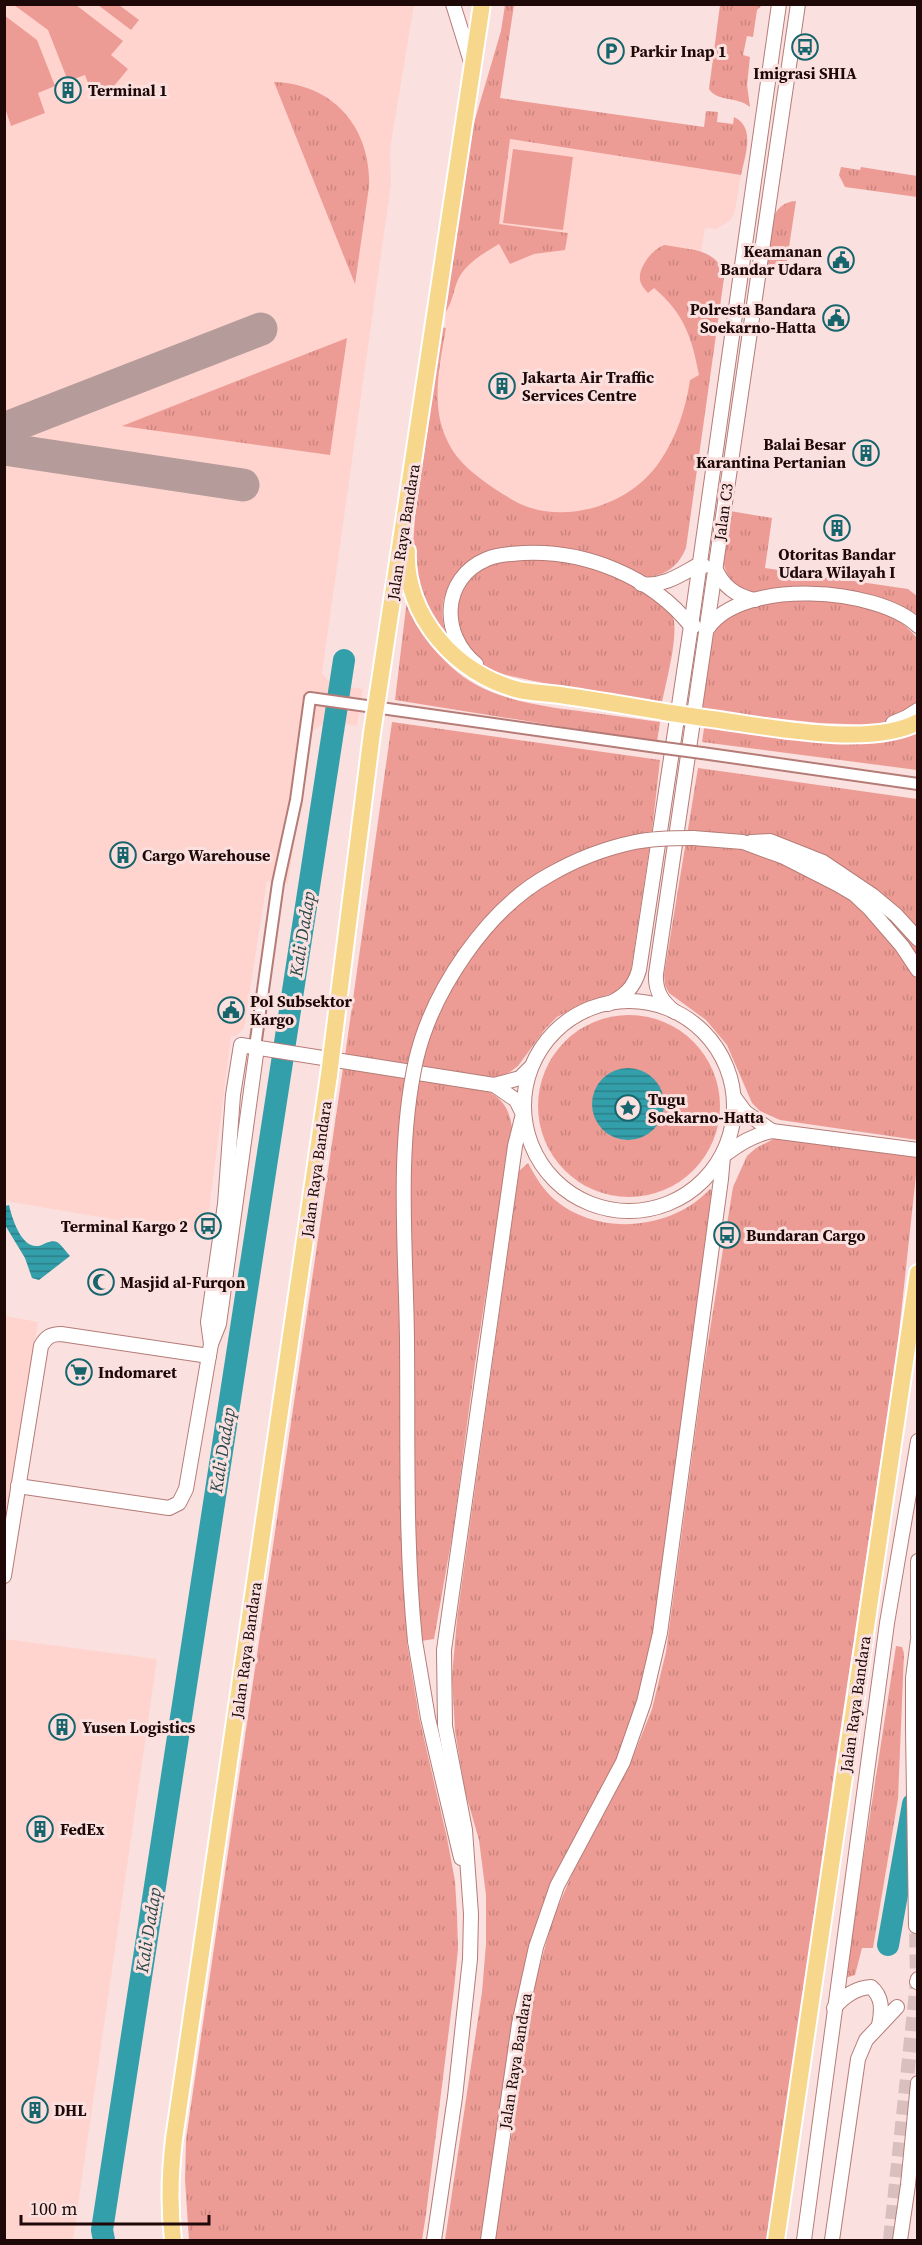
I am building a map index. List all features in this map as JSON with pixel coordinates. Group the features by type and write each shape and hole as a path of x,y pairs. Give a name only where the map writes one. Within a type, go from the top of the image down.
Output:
{"main road":[{"name":"Jalan Raya Bandara","path":"173,2241 170,2178 174,2139 278,1439 329,1075 372,733 482,4"},
{"path":"410,490 408,572 416,599 429,626 446,648 472,670 486,677 520,690 704,718 831,734 884,733 918,722"},
{"name":"Jalan Raya Bandara","path":"776,2241 918,1273"}],"street":[{"path":"453,4 472,67"},
{"name":"Jalan C3","path":"608,1004 626,994 637,978 639,970 691,626 779,4"},
{"name":"Jalan C3","path":"675,1012 658,992 656,974 798,4"},
{"path":"553,694 496,675 477,665 463,652 453,633 450,617 454,594 465,575 479,563 499,555 553,553 604,565 641,584 674,608 691,626 708,627 715,618 728,609 757,600 781,595 813,593 846,596 891,609 918,626"},
{"path":"641,584 653,586 660,584 698,566 715,568 730,590 743,597 757,600"},
{"path":"18,1486 162,1508 174,1507 179,1503 186,1489 210,1350 219,1324 231,1204 251,1046 278,883 296,800 310,698 918,784"},
{"path":"831,734 892,724 918,710"},
{"path":"470,1886 453,1831 428,1718 415,1641 408,1508 405,1159 416,1060 427,1025 447,982 464,956 502,912 522,893 549,875 591,856 637,842 693,838 743,842 770,841 823,862 872,895 896,915 918,939"},
{"path":"743,842 810,869 854,894 902,946 918,970"},
{"path":"494,1085 520,1078 530,1068 548,1038 563,1023 583,1012 608,1004 643,1002 675,1012 705,1033 718,1050 729,1072 734,1097 733,1122 723,1156"},
{"path":"251,1046 306,1057 494,1085 516,1100 535,1150 554,1179 572,1194 601,1208 638,1211 678,1199 705,1179 723,1156 743,1141 772,1131 918,1150"},
{"path":"434,2241 455,2097 470,1959 470,1886 465,1830 446,1725 444,1650 515,1146 523,1114 530,1068"},
{"path":"734,1097 745,1112 772,1131"},
{"name":"Jalan Raya Bandara","path":"488,2241 519,2024 536,1947 557,1886 623,1762 651,1677 660,1633 722,1179 723,1156"},
{"path":"4,1575 38,1356 41,1346 49,1336 61,1334 210,1350"},
{"name":"Jalan Raya Bandara","path":"804,2241 887,1623 918,1441"},
{"path":"918,1561 918,1635"},
{"path":"916,1926 913,1678 918,1640"},
{"path":"834,2008 847,1995 859,1988 871,1987 877,1992 881,2003 882,2013 879,2025"},
{"path":"832,2241 858,2059 866,2040 897,2007"},
{"path":"900,2241 918,2083"}],"shaded area":[{"path":"5,5 414,5 390,149 391,184 322,673 331,684 363,689 357,726 328,721 314,730 308,743 288,884 267,881 244,1028 236,1036 231,1036 206,1235 5,1201"},
{"path":"471,133 741,175 735,211 731,220 716,229 705,228 701,252 718,264 683,547 426,490 446,328 445,313"},
{"path":"4,1316 38,1322 5,1523"},
{"path":"5,1639 157,1659 73,2240 5,2240"}],"green space":[{"path":"14,5 76,5 123,41 111,55 128,69 114,86 92,94 85,75 68,81 48,30"},
{"path":"98,5 119,5 139,20 131,30"},
{"path":"505,5 514,5 500,98 704,127 706,111 718,112 717,122 733,124 734,117 741,122 747,135 746,151 741,175 510,139 499,224 568,233 565,250 534,254 510,264 499,244 464,270 445,313 471,133 501,31"},
{"path":"720,5 762,5 757,10 753,37 747,36 743,55 750,57 747,85 750,107 739,101 717,96 709,89"},
{"path":"4,15 37,40 55,86 38,93 45,113 11,126 5,108"},
{"path":"274,82 314,91 345,113 356,128 368,166 369,187 355,284"},
{"path":"513,149 573,157 563,230 503,223"},
{"path":"841,167 860,170 861,167 917,176 917,197 845,187 839,175"},
{"path":"796,201 786,267 763,264 774,216 786,203"},
{"path":"665,245 702,252 710,256 721,268 724,278 686,548 683,554 667,571 650,577 499,550 486,554 464,568 448,587 442,612 446,634 452,648 425,610 412,559 415,517 442,327 446,328 438,385 439,413 447,440 461,461 495,489 531,508 548,512 566,512 603,505 635,487 660,461 680,422 690,380 699,375 690,338 680,317 654,288 648,293 641,282 641,269 647,259"},
{"path":"347,338 330,455 122,426"},
{"path":"730,511 772,518 765,568 908,589 917,596 917,619 901,608 744,591 727,574 724,565 723,545"},
{"path":"518,559 571,563 602,571 633,586 668,609 674,621 674,641 661,708 506,675 489,669 475,660 458,640 456,600 458,593 476,571 500,561"},
{"path":"407,599 436,650 452,668 471,682 515,700 660,722 657,742 395,700"},
{"path":"786,599 821,600 857,605 890,616 905,626 917,638 917,702 908,711 887,722 875,725 820,723 702,711 707,657 715,631 722,620 736,610"},
{"path":"392,722 660,760 630,977 621,990 587,1002 557,1017 545,1029 518,1066 502,1076 481,1078 345,1056"},
{"path":"705,722 837,742 860,743 889,740 917,729 917,770 702,742"},
{"path":"698,768 917,799 917,1140 780,1120 760,1111 752,1103 727,1045 706,1020 669,993 664,975"},
{"path":"629,1015 664,1022 680,1030 694,1041 705,1055 713,1071 720,1106 713,1141 705,1157 694,1171 680,1182 664,1190 629,1197 594,1190 578,1182 564,1171 553,1157 545,1141 538,1106 545,1071 553,1055 564,1041 578,1030 594,1022"},
{"path":"343,1068 487,1091 505,1106 512,1128 476,1356 453,1531 434,1639 407,1643 419,1717 455,1881 457,1915 458,1949 454,1989 426,2214 422,2240 189,2240 185,2180 186,2139"},
{"path":"783,1134 917,1156 917,1166 897,1351 767,2240 495,2240 536,1980 553,1918 573,1872 629,1767 652,1709 666,1652 704,1367 733,1187 747,1156 756,1148"},
{"path":"528,1163 536,1178 555,1200 573,1212 592,1220 613,1224 635,1224 656,1220 694,1203 710,1189 716,1194 652,1646 639,1699 603,1792 544,1904 483,2240 445,2240 482,1992 486,1944 486,1895 479,1840 465,1791 455,1731 452,1677 457,1619 519,1171"},
{"path":"896,1646 902,1647 904,1653 898,1799 873,1948 862,1948 855,1975 845,1978"}],"water":[{"path":"628,1068 648,1074 658,1084 664,1104 658,1124 648,1134 628,1140 608,1134 598,1124 592,1104 598,1084 608,1074"},
{"path":"9,1205 18,1231 27,1242 38,1246 54,1241 70,1256 39,1280 32,1278 25,1258 5,1225 5,1206"}],"waterway":[{"name":"Kali Dadap","path":"104,2240 102,2230 344,660"},
{"name":"Kali Dadap","path":"888,1945 913,1804"}],"taxiway":[{"path":"4,429 261,329"},
{"path":"4,449 243,485"}],"tunnel":[{"path":"890,2240 917,1982 916,1926"}],"place":[{"name":"Imigrasi SHIA","path":"805,47"},
{"name":"Parkir Inap 1","path":"611,51"},
{"name":"Terminal 1","path":"68,90"},
{"name":"Keamanan Bandar Udara","path":"841,260"},
{"name":"Polresta Bandara Soekarno-Hatta","path":"836,318"},
{"name":"Jakarta Air Traffic Services Centre","path":"502,386"},
{"name":"Balai Besar Karantina Pertanian","path":"866,453"},
{"name":"Otoritas Bandar Udara Wilayah I","path":"837,528"},
{"name":"Cargo Warehouse","path":"123,855"},
{"name":"Pol Subsektor Kargo","path":"231,1010"},
{"name":"Tugu Soekarno-Hatta","path":"628,1108"},
{"name":"Terminal Kargo 2","path":"208,1226"},
{"name":"Bundaran Cargo","path":"727,1235"},
{"name":"Masjid al-Furqon","path":"101,1282"},
{"name":"Indomaret","path":"79,1372"},
{"name":"Yusen Logistics","path":"62,1727"},
{"name":"FedEx","path":"40,1829"},
{"name":"DHL","path":"35,2110"}]}
